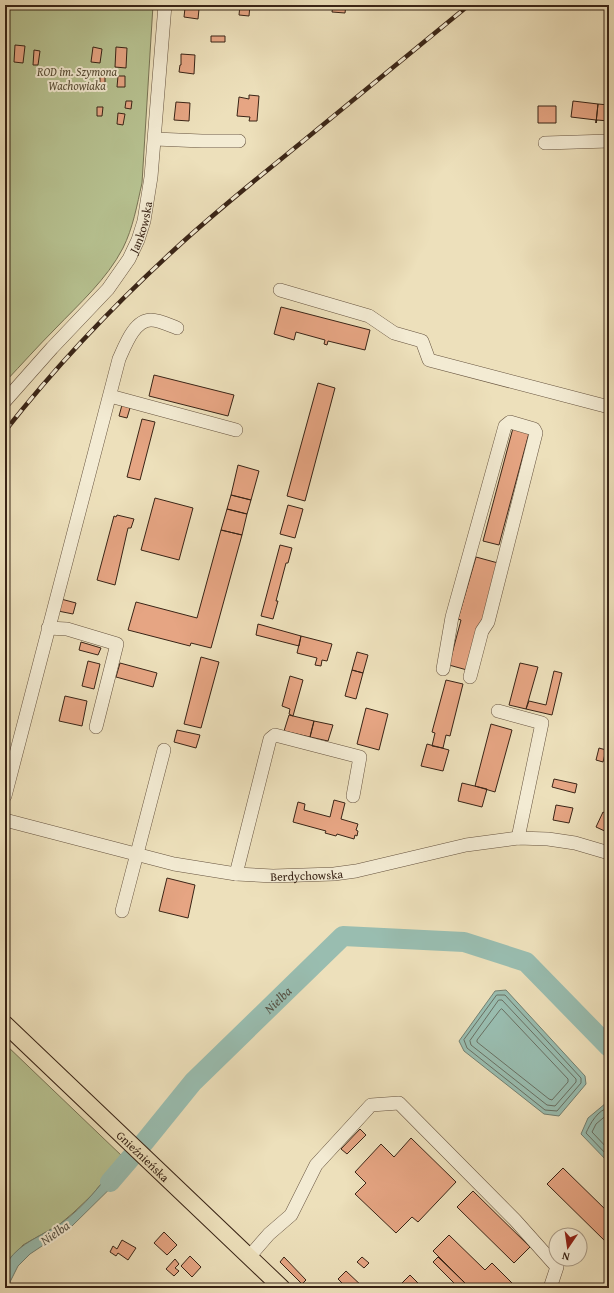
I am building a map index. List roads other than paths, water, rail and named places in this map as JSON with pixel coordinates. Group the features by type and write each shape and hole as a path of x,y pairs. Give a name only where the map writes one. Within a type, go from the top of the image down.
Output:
{"main road":[{"name":"Gnieźnieńska","path":"5,1024 249,1257 277,1286"}],"street":[{"name":"Jankowska","path":"5,401 108,289 129,259 138,240 144,221 149,193 155,139 164,5"},
{"path":"155,139 238,141"},
{"path":"544,143 609,141"},
{"path":"280,290 369,316 394,333 422,342 429,360 609,407"},
{"path":"5,796 119,359 137,326 144,321 152,320 177,328"},
{"path":"110,396 236,430"},
{"path":"443,669 452,617 505,426 510,422 534,429 536,433 492,607 488,622 482,631 470,677"},
{"path":"48,628 67,629 117,644 96,727"},
{"path":"498,711 542,723 518,838"},
{"path":"236,874 270,739 275,735 360,757 353,796"},
{"path":"122,911 164,750"},
{"name":"Berdychowska","path":"5,820 174,864 236,874 279,876 334,874 356,871 466,845 518,838 548,839 575,843 609,853"},
{"path":"249,1257 269,1234 291,1215 316,1165 371,1105 399,1103 515,1220 557,1266 550,1288"}],"water":[{"path":"506,990 585,1076 586,1084 559,1116 544,1114 464,1051 459,1041 495,991"},
{"path":"606,1103 609,1105 609,1163 581,1134 588,1118"},
{"path":"123,1157 133,1166 72,1226 30,1254 18,1266 7,1288 5,1288 5,1267 13,1254 25,1244 60,1224 78,1210"}],"waterway":[{"name":"Nielba","path":"110,1182 193,1082 343,936 464,942 526,962 609,1047"}],"railway":[{"path":"5,431 44,383 86,337 174,250 237,195 469,5"}],"park label":[{"name":"ROD im. Szymona Wachowiaka","path":"77,78"}]}
